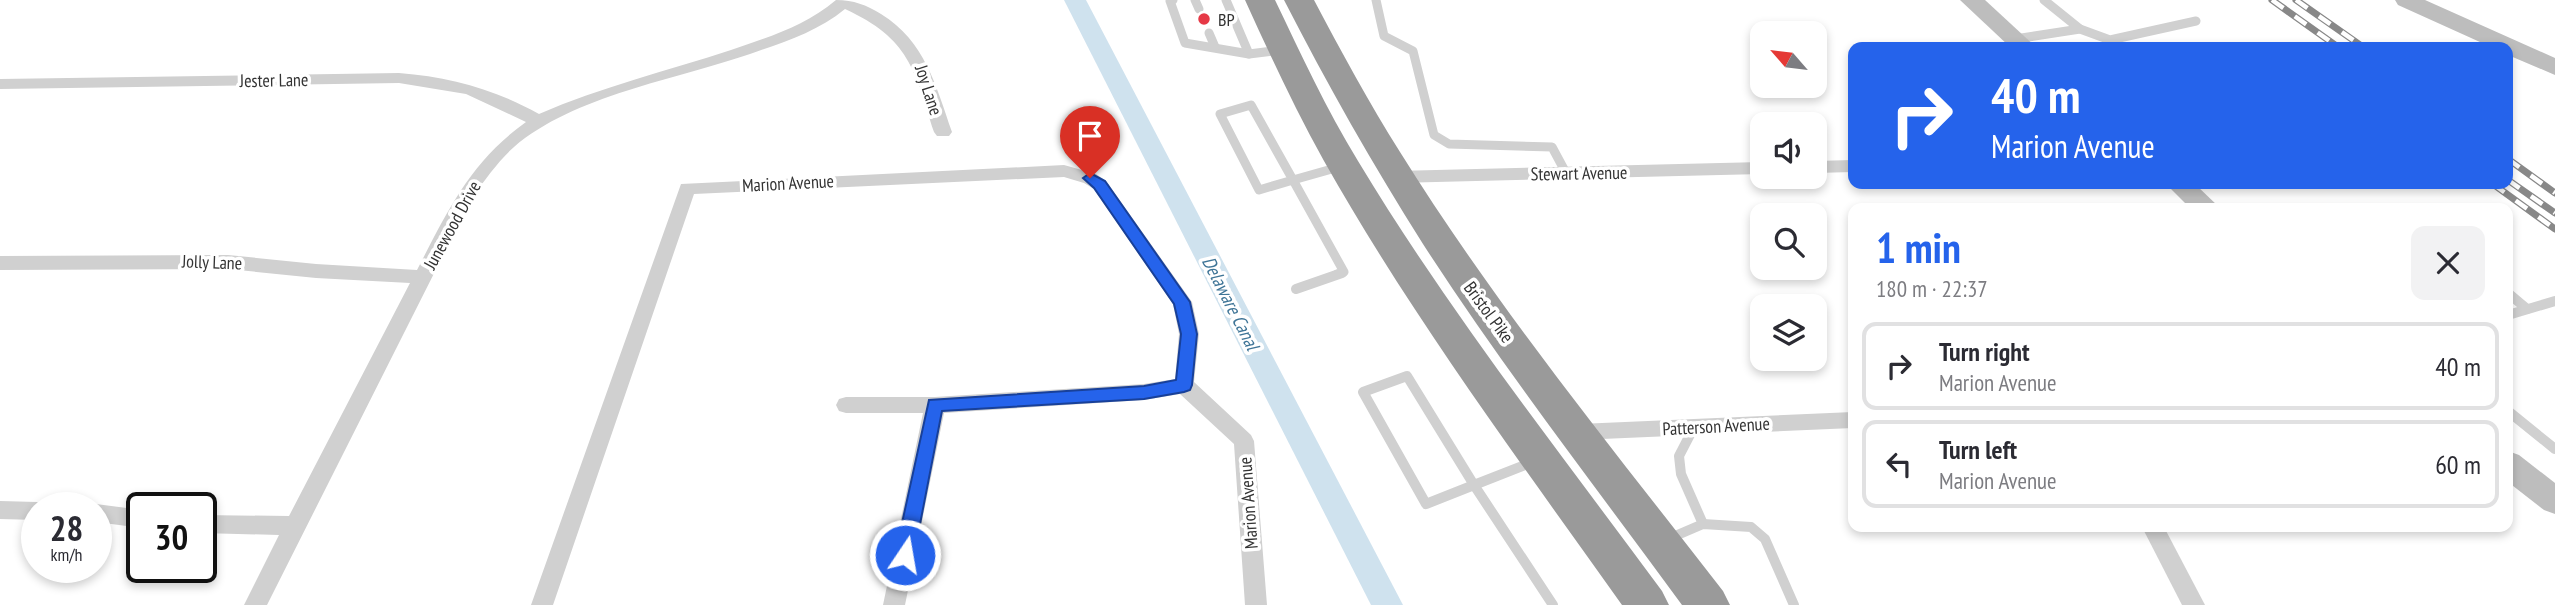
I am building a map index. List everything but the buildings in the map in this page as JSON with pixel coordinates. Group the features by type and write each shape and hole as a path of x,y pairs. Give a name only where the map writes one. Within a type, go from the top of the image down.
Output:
{"highway":[{"path":"1259,0 1265,52 1343,166 1404,262 1647,605"},
{"name":"Bristol Pike","path":"1299,0 1347,94 1396,177 1477,296 1708,605"}],"street":[{"path":"1299,0 1309,0"},
{"path":"1971,0 2019,42"},
{"path":"2406,0 2499,42"},
{"name":"Junewood Drive","path":"255,605 466,193 508,144 538,121 590,98 769,43 824,19 845,1"},
{"name":"Joy Lane","path":"845,1 866,12 908,42 917,55 943,132"},
{"path":"2513,48 2555,67"},
{"name":"Jester Lane","path":"0,84 422,79 465,86 504,102 538,121"},
{"path":"1827,167 1848,166"},
{"name":"Stewart Avenue","path":"1396,177 1750,168"},
{"name":"Marion Avenue","path":"542,605 687,188 1064,171 1090,178 1100,185 1182,302 1189,334 1184,385 1244,441 1256,605"},
{"path":"2185,189 2201,203"},
{"name":"Jolly Lane","path":"0,263 228,262 316,271 423,277"},
{"path":"846,405 935,405 1144,392 1184,385"},
{"path":"894,605 935,405"},
{"name":"Patterson Avenue","path":"1579,432 1848,420"},
{"path":"2513,468 2555,500"},
{"path":"0,510 21,511"},
{"path":"217,524 297,526"},
{"path":"2156,532 2194,605"}],"lane":[{"path":"1173,0 1170,1 1185,43 1265,52"},
{"path":"1226,0 1265,52"},
{"path":"1376,0 1384,36 1413,51 1434,135 1449,144 1541,144 1552,147 1566,173"},
{"path":"2045,0 2080,29 2110,40 2196,20"},
{"path":"2024,42 2080,29"},
{"path":"1209,33 1215,47"},
{"path":"1296,289 1343,272 1292,180 1251,105 1220,114 1259,190 1292,180 1343,166"},
{"path":"2513,297 2527,309"},
{"path":"2513,313 2555,301"},
{"path":"1542,458 1474,485 1426,504 1363,392 1407,376 1474,485 1553,605"},
{"path":"2513,415 2555,449"},
{"path":"1694,427 1679,456 1681,474 1703,524"},
{"path":"1661,542 1703,524 1751,527 1765,539 1794,605"}],"waterway":[{"name":"Delaware Canal","path":"1075,0 1387,605"}],"railway":[{"path":"2272,0 2331,42"},
{"path":"2296,0 2356,42"},
{"path":"2513,163 2555,193"},
{"path":"2513,184 2555,213"},
{"path":"2500,189 2555,229"}],"place":[{"name":"BP","path":"1204,19"}],"route":[{"path":"905,555 935,405 1144,392 1184,385 1189,334 1182,302 1100,185 1090,178"}]}
